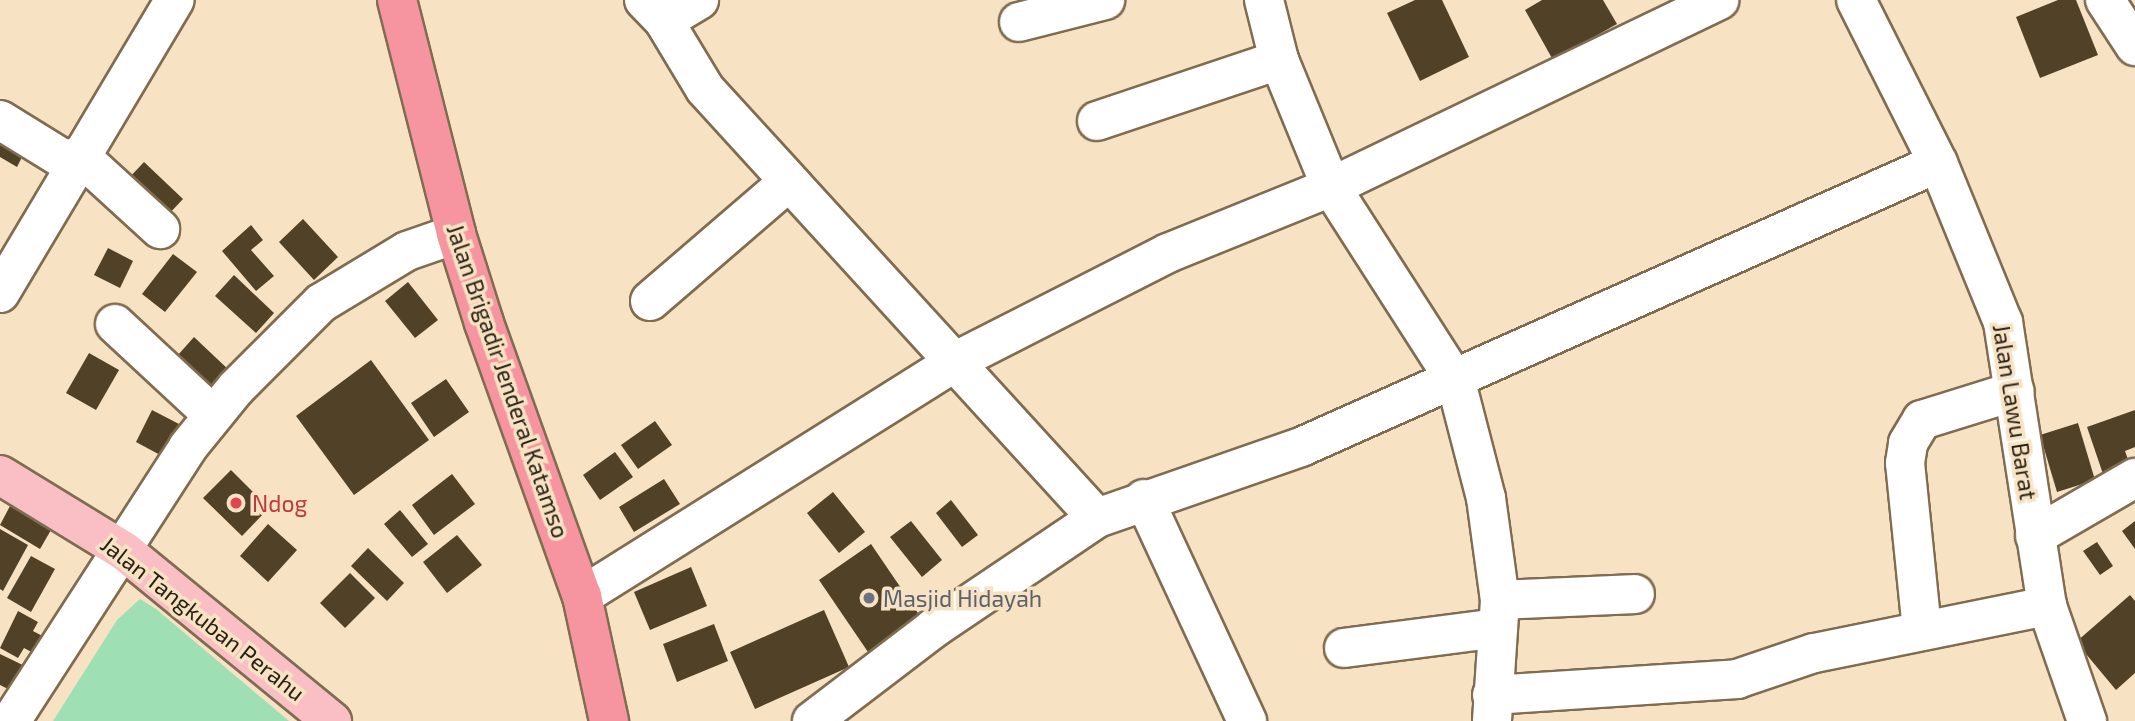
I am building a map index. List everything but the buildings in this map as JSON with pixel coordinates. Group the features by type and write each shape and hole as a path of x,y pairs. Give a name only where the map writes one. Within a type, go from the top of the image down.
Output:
{"highway":[{"name":"Jalan Brigadir Jenderal Katamso","path":"406,4 456,234 582,596 609,721"}],"main road":[{"name":"Jalan Tangkuban Perahu","path":"0,475 124,551 332,721"}],"street":[{"path":"0,293 76,160 175,0"},
{"path":"699,0 654,10 705,89 787,183 956,361 1097,518"},
{"path":"1018,22 1105,0"},
{"path":"1264,0 1279,60 1331,187 1456,382 1486,498 1499,614 1492,708 1737,679 1814,653 2047,606"},
{"path":"582,596 956,361 1168,253 1331,187 1720,0"},
{"name":"Jalan Lawu Barat","path":"1856,0 1938,163 2003,322 2047,606 2087,721"},
{"path":"2105,0 2135,46"},
{"path":"1097,121 1279,60"},
{"path":"0,120 76,160 160,229"},
{"path":"812,721 934,628 1097,518 1144,499 1301,447 1456,382 1938,163"},
{"path":"650,301 787,183"},
{"path":"11,721 124,551 155,497 213,415 321,303 407,251 456,234"},
{"path":"115,324 213,415"},
{"path":"1922,630 1905,463 1908,443 1922,420 2015,391"},
{"path":"2035,536 2135,478"},
{"path":"1144,499 1247,721"},
{"path":"1343,648 1499,614 1635,594"}],"green space":[{"path":"140,599 156,609 289,721 53,721 117,620"}],"place":[{"name":"Ndog","path":"236,503"},
{"name":"Masjid Hidayah","path":"869,598"}]}
